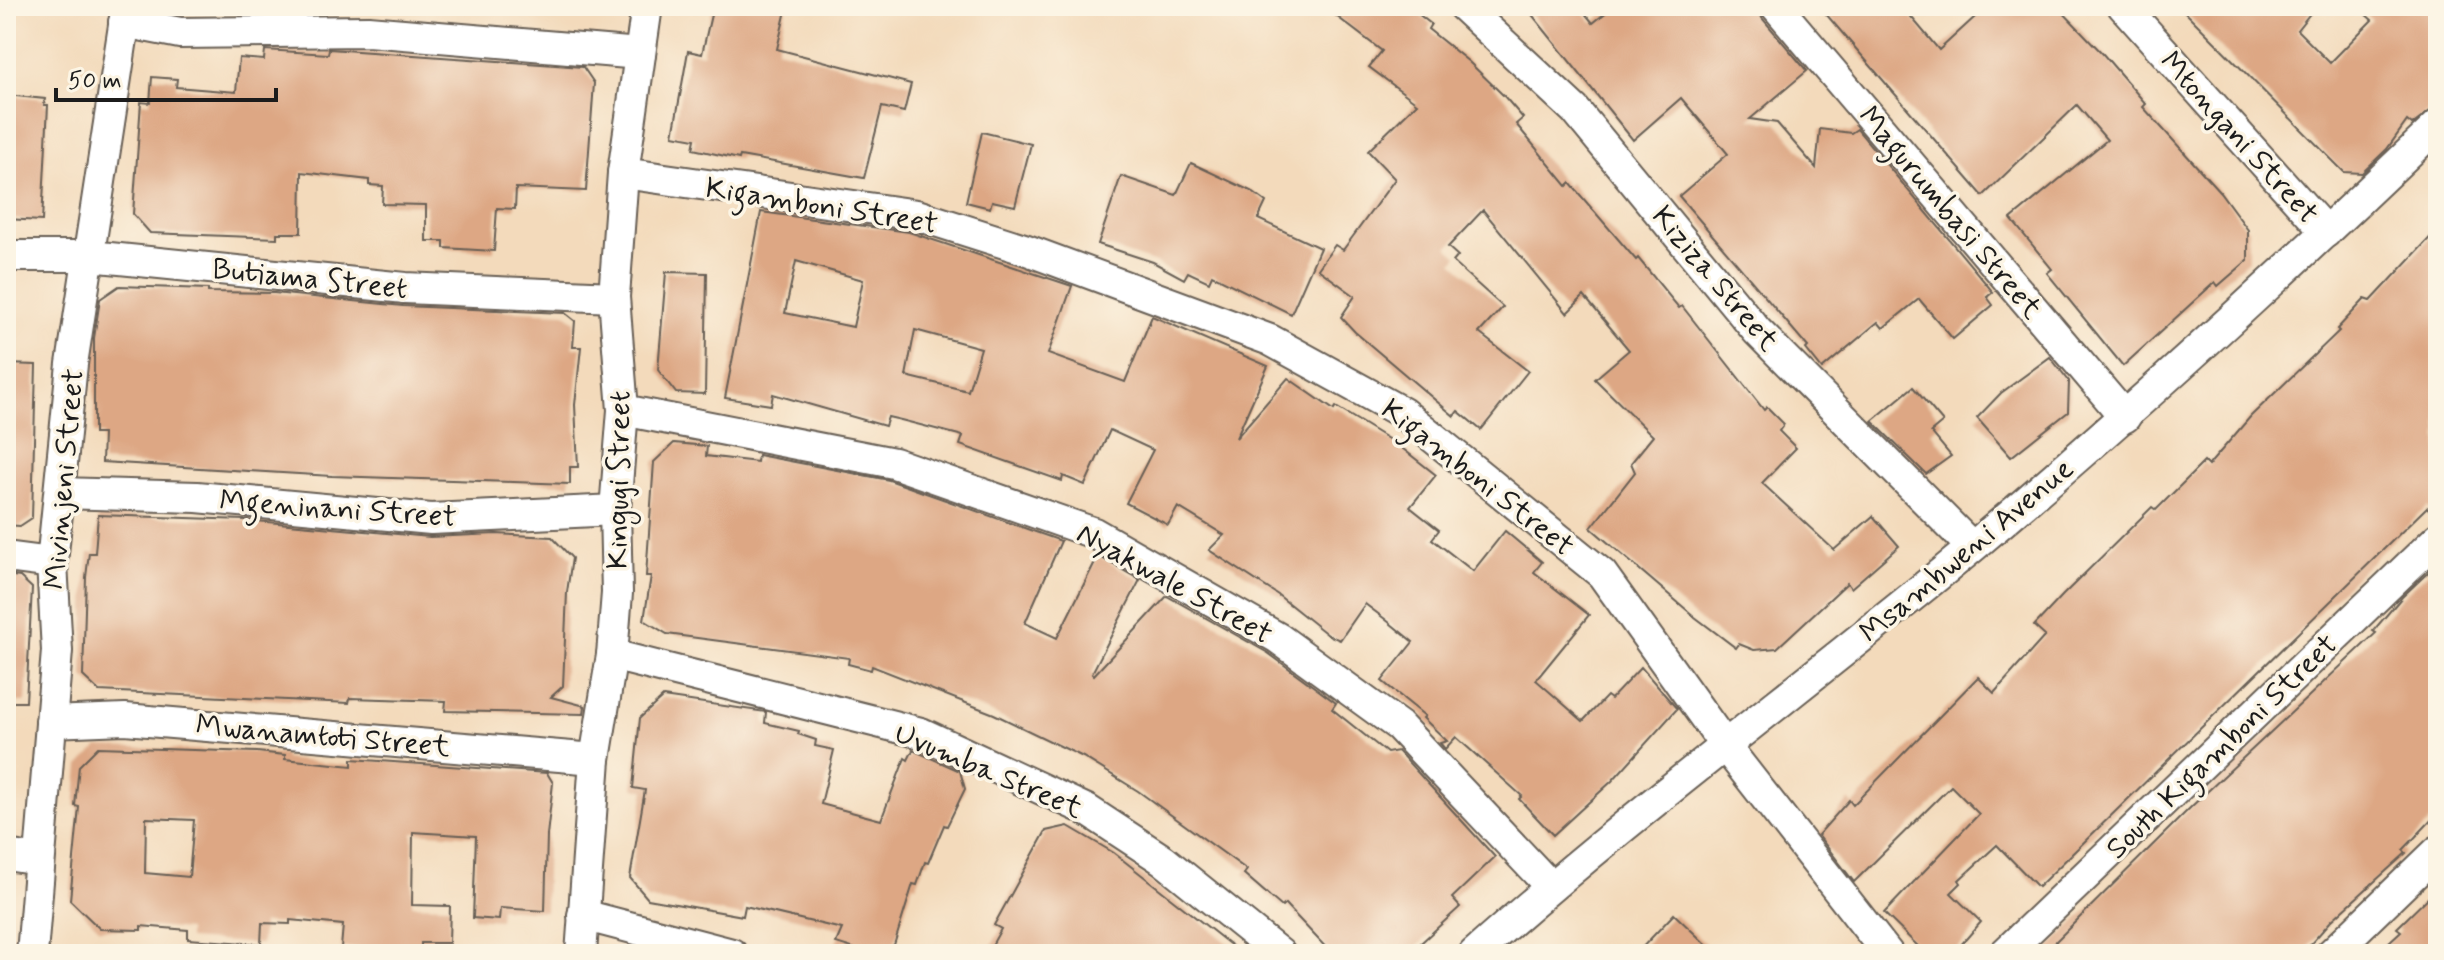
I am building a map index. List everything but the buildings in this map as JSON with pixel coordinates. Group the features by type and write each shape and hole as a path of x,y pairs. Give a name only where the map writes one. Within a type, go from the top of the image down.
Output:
{"street":[{"name":"Kingugi Street","path":"581,954 595,759 612,655 617,593 615,510 623,410 614,297 623,173 647,6"},
{"name":"Kiziza Street","path":"1463,6 1575,110 1757,331 1972,547"},
{"name":"Magurumbasi Street","path":"1776,6 2125,417"},
{"name":"Mtongani Street","path":"2123,6 2326,232"},
{"path":"126,14 180,33 372,18 640,54"},
{"name":"Mivinjeni Street","path":"37,953 39,860 57,651 52,563 72,364 126,14"},
{"name":"Msambweni Avenue","path":"1474,954 1550,886 1972,547 2125,417 2438,125"},
{"name":"Kigamboni Street","path":"623,173 917,215 1027,250 1270,340 1403,413 1602,574 1726,747 1888,954"},
{"name":"Butiama Street","path":"6,256 90,256 405,288 614,297"},
{"name":"Nyakwale Street","path":"623,410 894,463 1094,533 1278,638 1399,726 1550,886"},
{"name":"Mgeninani Street","path":"60,493 197,497 431,519 615,510"},
{"name":"South Kigamboni Street","path":"2004,954 2438,538"},
{"path":"6,557 52,563"},
{"name":"Uvumba Street","path":"612,655 921,733 1087,810 1163,860 1280,954"},
{"name":"Mwanamtoti Street","path":"51,722 125,719 595,759"},
{"path":"2331,954 2438,851"},
{"path":"6,855 39,860"},
{"path":"583,915 732,954"}]}
